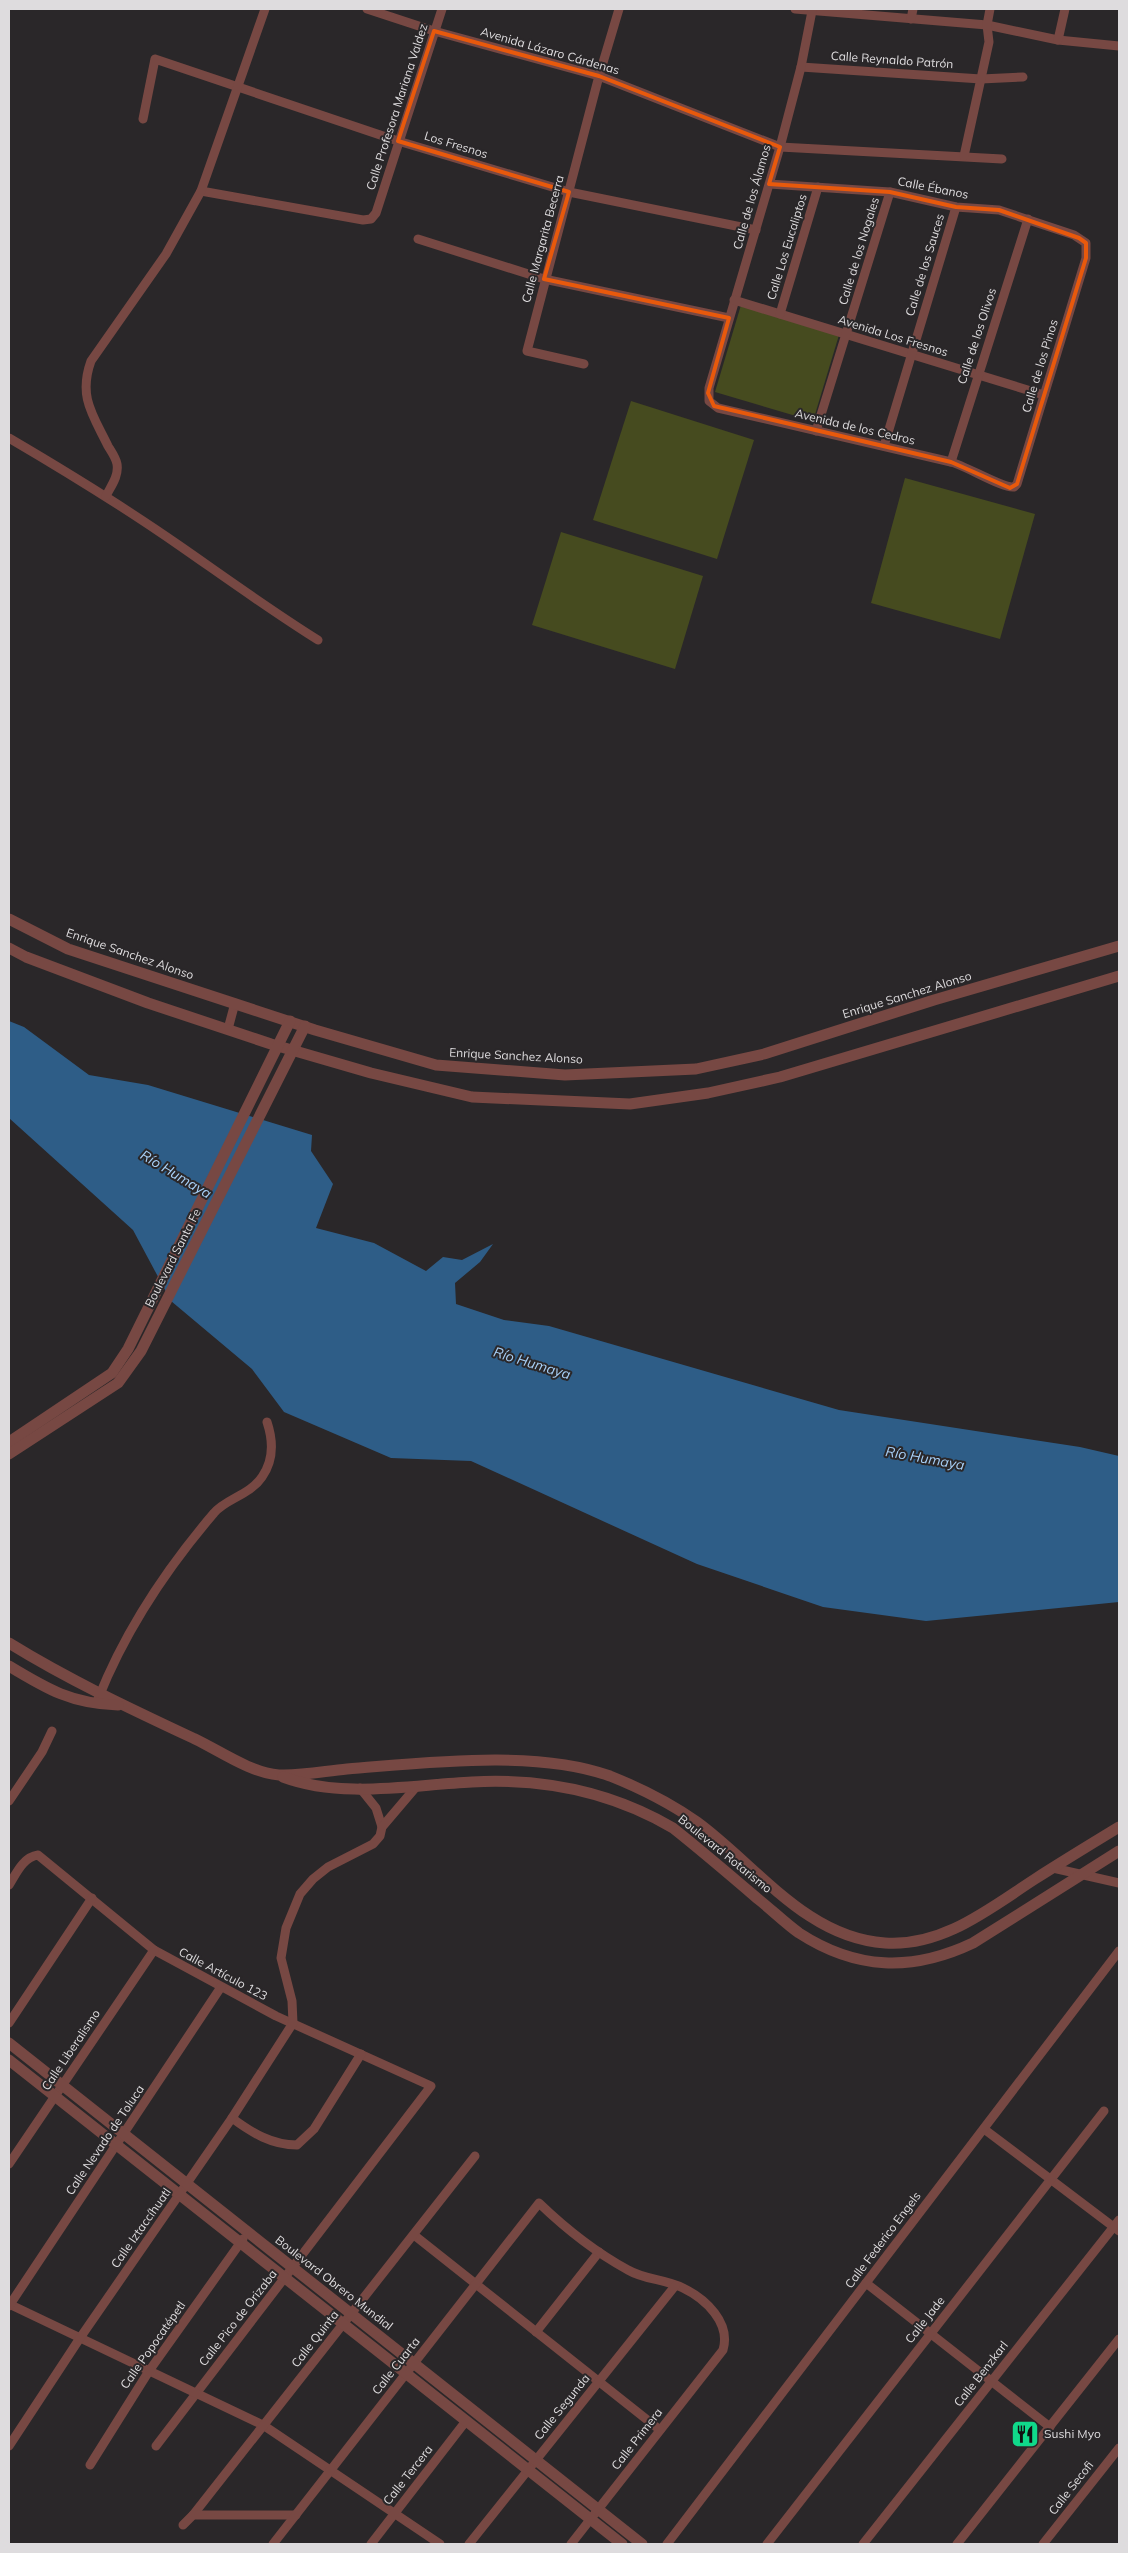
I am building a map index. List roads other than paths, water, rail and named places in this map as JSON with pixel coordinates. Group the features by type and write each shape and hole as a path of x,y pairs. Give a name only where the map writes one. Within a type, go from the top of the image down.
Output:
{"street":[{"path":"106,496 116,478 117,463 88,404 84,387 87,373 91,362 176,238 201,191 265,9"},
{"name":"Avenida Lázaro Cárdenas","path":"367,9 434,31 598,76 780,147 1002,159"},
{"name":"Calle Profesora Mariana Valdez","path":"201,191 363,220 371,219 376,213 442,9"},
{"name":"Calle Margarita Becerra","path":"584,364 527,351 544,279 569,192 598,76 620,9"},
{"path":"795,9 840,11 987,25 1058,40 1119,46"},
{"path":"911,19 913,9"},
{"path":"964,156 989,42 987,25 990,9"},
{"path":"1058,40 1065,9"},
{"name":"Calle de los Álamos","path":"709,388 780,147 801,67 812,11"},
{"name":"Los Fresnos","path":"143,119 155,59 398,141 569,192 756,230"},
{"name":"Calle Reynaldo Patrón","path":"801,67 981,79 1023,77"},
{"name":"Calle Ébanos","path":"769,184 890,192 956,207 999,210 1074,235 1086,243"},
{"name":"Calle Los Eucaliptos","path":"780,314 818,187"},
{"name":"Calle de los Nogales","path":"816,431 890,192"},
{"name":"Calle de los Sauces","path":"884,446 956,207"},
{"name":"Calle de los Olivos","path":"951,462 1028,219"},
{"path":"418,240 544,279 730,318"},
{"name":"Calle de los Pinos","path":"1006,487 1010,488 1017,484 1086,258 1086,243"},
{"name":"Avenida Los Fresnos","path":"734,300 1044,395"},
{"name":"Avenida de los Cedros","path":"709,388 709,401 718,408 966,466 1006,487"},
{"path":"9,438 106,496 179,545 257,602 318,640"},
{"name":"Enrique Sanchez Alonso","path":"9,919 68,949 305,1026 436,1065 565,1075 696,1070 764,1054 934,1000 1119,946"},
{"path":"9,948 26,958 148,1003 278,1046 371,1073 472,1097 630,1104 708,1093 780,1077 1119,976"},
{"path":"228,1029 235,1003"},
{"name":"Boulevard Santa Fe","path":"9,1442 112,1373 128,1348 290,1021"},
{"name":"Boulevard Santa Fe","path":"9,1454 118,1383 128,1372 141,1351 201,1234 305,1026"},
{"path":"99,1699 148,1600 216,1510 243,1496 262,1477 270,1458 272,1438 267,1422"},
{"path":"9,1643 75,1682 99,1699"},
{"path":"9,1666 68,1698 99,1699"},
{"name":"Boulevard Rotarismo","path":"99,1699 120,1705 249,1765 276,1775 320,1787 416,1787 471,1782 536,1781 608,1797 650,1814 673,1828 798,1932 837,1954 875,1963 914,1962 951,1954 973,1943 1119,1851"},
{"path":"9,1801 42,1752 52,1731"},
{"path":"276,1775 474,1762 532,1761 579,1767 635,1787 698,1823 778,1893 823,1923 850,1936 886,1943 924,1939 963,1925 1053,1868 1116,1833"},
{"path":"382,1826 416,1787"},
{"path":"293,2023 292,2001 281,1958 286,1928 291,1911 312,1879 328,1867 372,1844 380,1836 382,1826 376,1808 360,1788"},
{"name":"Calle Artículo 123","path":"9,1885 25,1860 38,1855 154,1950 276,2016 431,2086"},
{"path":"1053,1868 1119,1883"},
{"path":"9,2022 92,1898"},
{"name":"Calle Liberalismo","path":"9,2164 154,1950"},
{"name":"Calle Federico Engels","path":"667,2544 1119,1951"},
{"name":"Calle Nevado de Toluca","path":"9,2305 221,1987"},
{"name":"Calle Iztaccíhuatl","path":"9,2446 80,2338 232,2118 293,2023"},
{"name":"Boulevard Obrero Mundial","path":"9,2043 248,2232 288,2273 343,2324 622,2544"},
{"path":"232,2118 252,2133 264,2138 284,2144 297,2145 314,2129 361,2054"},
{"name":"Boulevard Obrero Mundial","path":"9,2060 179,2196 240,2242 351,2314 642,2544"},
{"name":"Calle Pico de Orizaba","path":"156,2446 431,2086"},
{"name":"Calle Jade","path":"767,2544 1104,2111"},
{"path":"984,2129 1117,2226"},
{"name":"Calle Quinta","path":"183,2525 193,2515 475,2156"},
{"name":"Calle Cuarta","path":"273,2544 539,2204 568,2230 599,2252"},
{"name":"Calle Benzkarl","path":"863,2544 1117,2226"},
{"name":"Calle Popocatépetl","path":"90,2465 149,2371 248,2232"},
{"path":"414,2235 660,2430"},
{"path":"536,2332 599,2252 641,2277 675,2286"},
{"path":"866,2283 1050,2427"},
{"name":"Calle Primera","path":"571,2544 723,2350 726,2333 720,2321 705,2303 683,2288 675,2286"},
{"name":"Calle Segunda","path":"469,2544 675,2286"},
{"path":"9,2305 262,2426 440,2544"},
{"path":"957,2544 1119,2339"},
{"name":"Calle Tercera","path":"371,2544 466,2421"},
{"name":"Calle Secofi","path":"1043,2544 1119,2448"},
{"path":"193,2515 296,2515"}],"water":[{"name":"Río Humaya","path":"9,1021 24,1027 89,1075 148,1085 312,1135 311,1151 333,1184 316,1228 374,1243 426,1271 443,1257 462,1260 493,1244 480,1262 455,1283 456,1304 504,1320 549,1326 839,1410 1080,1447 1119,1456 1119,1602 926,1621 823,1607 697,1564 471,1461 391,1458 284,1412 252,1369 171,1301 133,1230 9,1118"}],"place":[{"name":"Sushi Myo","path":"1025,2434"}]}
